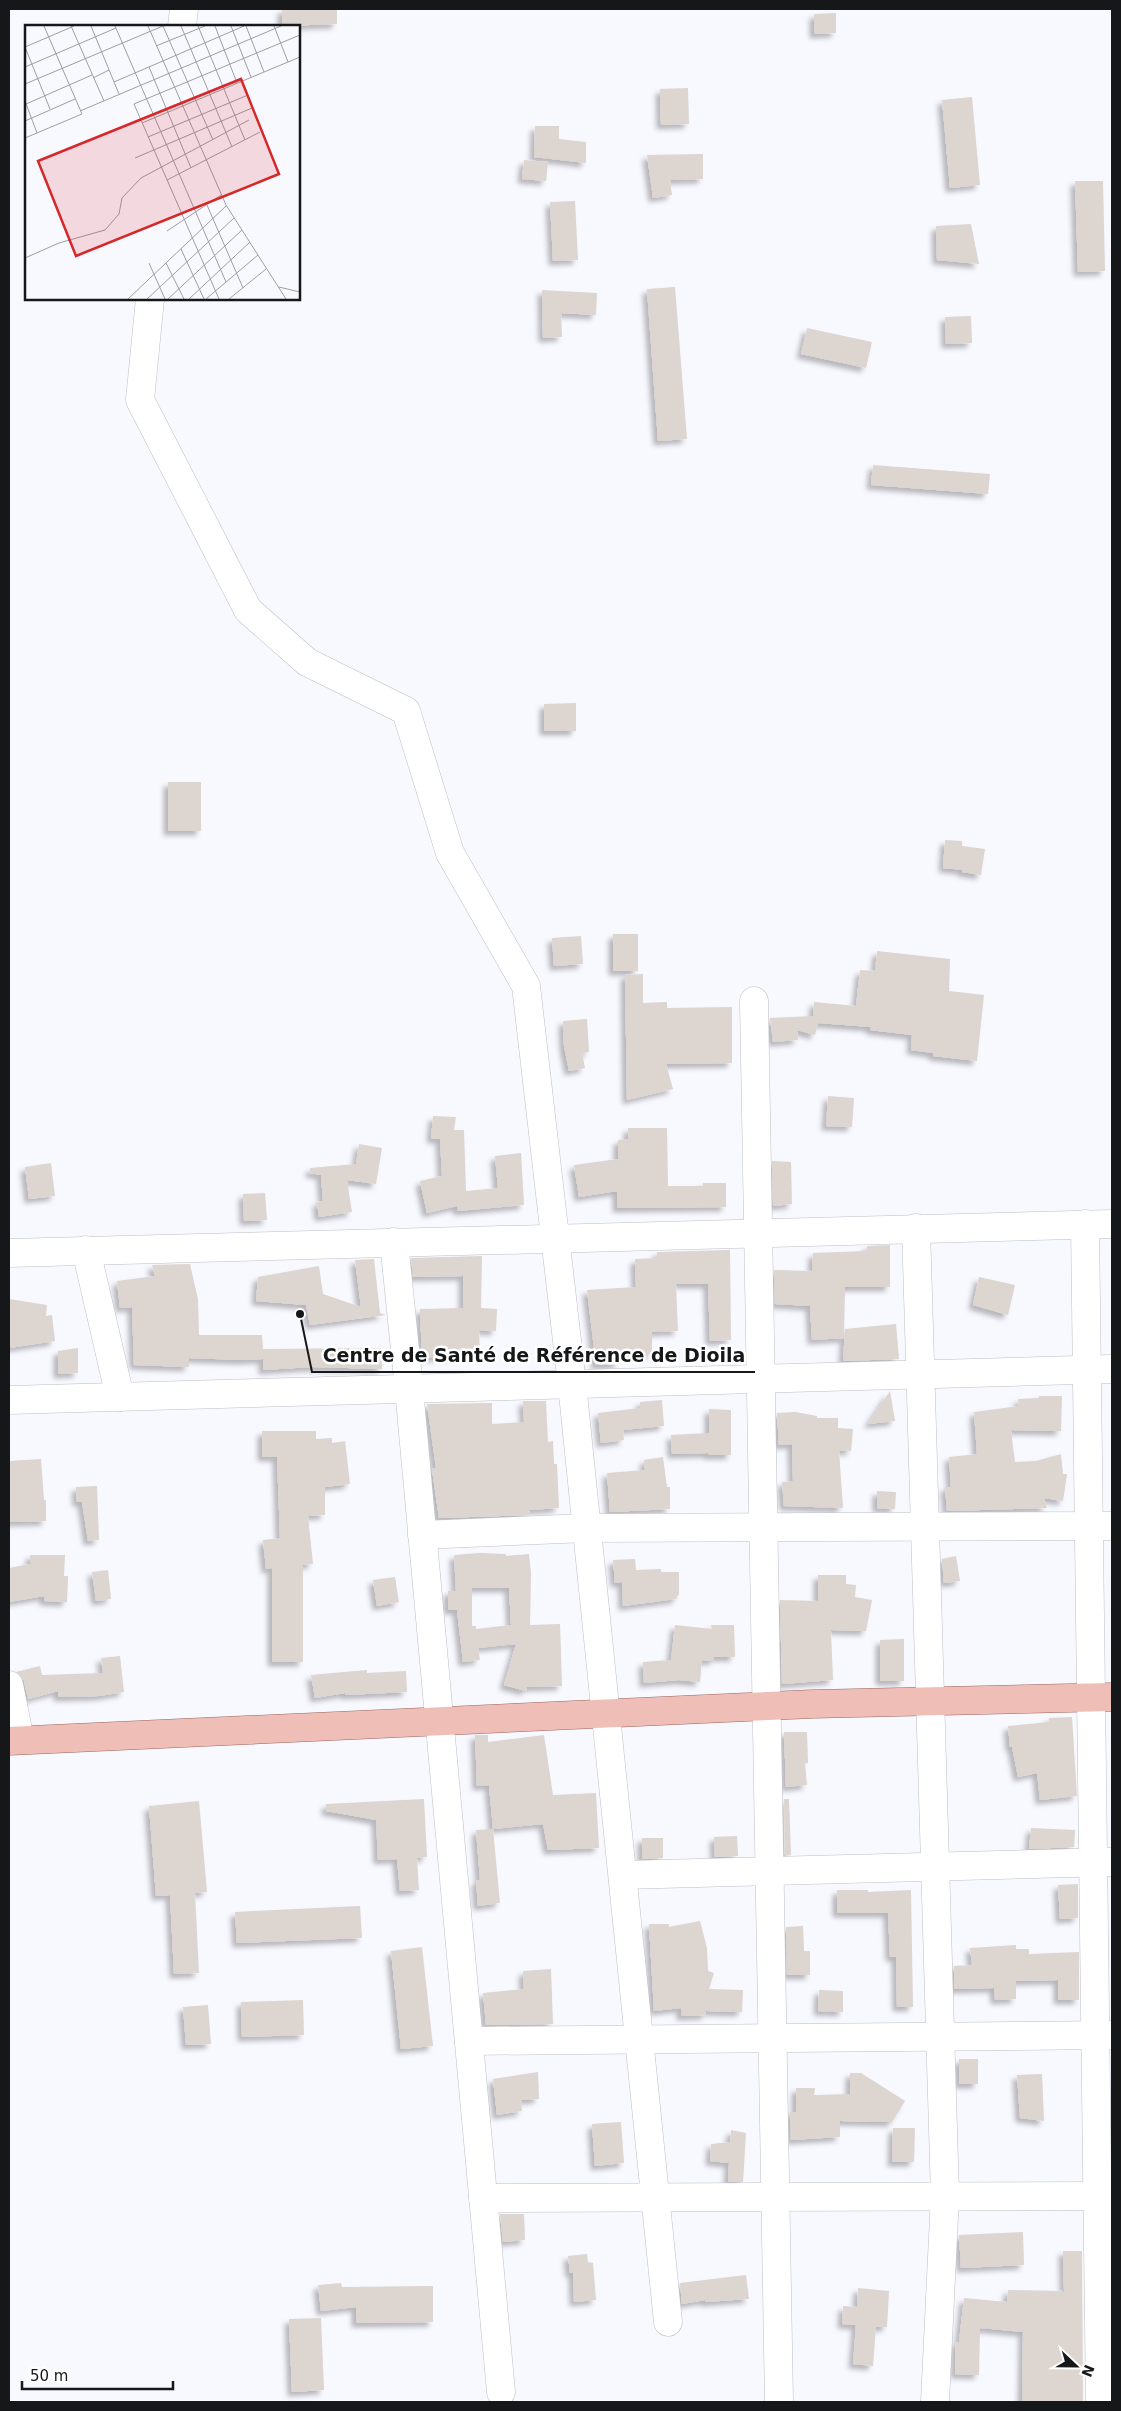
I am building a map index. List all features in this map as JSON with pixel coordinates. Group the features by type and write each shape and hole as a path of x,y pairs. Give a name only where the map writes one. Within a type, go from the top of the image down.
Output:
{"main road":[{"path":"14,1740 766,1706 1102,1697"}],"street":[{"path":"182,25 184,9"},
{"path":"150,300 140,400 248,610 307,662 406,711 450,853 526,986 572,1384 668,2322"},
{"path":"754,1001 779,2402"},
{"path":"1085,1224 1100,1370 1106,2355 1100,2402"},
{"path":"9,1252 1112,1224"},
{"path":"916,1228 922,1374 945,2196 935,2402"},
{"path":"394,1242 500,2392"},
{"path":"86,1250 120,1397"},
{"path":"9,1400 1100,1370"},
{"path":"422,1535 587,1528 1101,1526"},
{"path":"9,1685 14,1740"},
{"path":"622,1876 1103,1862"},
{"path":"469,2041 1104,2035"},
{"path":"483,2198 1105,2196"}],"building":[{"path":"282,9 337,9 337,24 282,25"},
{"path":"836,13 836,33 814,34 814,14"},
{"path":"688,88 689,124 661,125 660,89"},
{"path":"972,97 980,185 950,188 942,100"},
{"path":"535,126 559,126 559,139 586,142 586,163 534,157"},
{"path":"703,154 703,179 670,180 672,195 653,198 647,155"},
{"path":"524,160 548,162 546,181 522,179"},
{"path":"1075,181 1103,181 1105,271 1078,272"},
{"path":"575,201 578,260 553,261 550,202"},
{"path":"971,224 979,264 937,260 936,226"},
{"path":"675,287 687,439 658,441 647,289"},
{"path":"542,290 597,293 596,315 561,313 562,337 543,338"},
{"path":"971,316 972,343 946,344 945,317"},
{"path":"807,328 872,342 866,368 801,354"},
{"path":"873,465 990,474 988,494 871,485"},
{"path":"576,703 576,731 544,731 544,704"},
{"path":"168,782 201,782 201,831 168,831"},
{"path":"945,840 962,841 962,846 985,849 981,875 962,872 963,870 943,868"},
{"path":"613,934 638,934 638,971 613,971"},
{"path":"581,936 583,964 554,966 552,938"},
{"path":"877,951 950,959 949,991 984,995 977,1061 933,1056 933,1053 911,1050 912,1035 870,1030 871,1027 818,1023 815,1035 797,1030 798,1040 773,1042 770,1018 813,1016 814,1002 856,1006 860,970 875,971"},
{"path":"643,974 643,1003 667,1002 667,1008 732,1007 732,1063 666,1064 673,1089 627,1100 625,975"},
{"path":"587,1019 589,1052 582,1053 585,1068 569,1071 564,1046 563,1021"},
{"path":"828,1096 854,1098 852,1127 826,1126"},
{"path":"433,1116 456,1117 454,1130 464,1130 466,1191 498,1188 495,1156 521,1153 524,1205 458,1211 457,1206 427,1213 420,1181 442,1176 440,1139 431,1139"},
{"path":"628,1128 667,1128 668,1186 703,1186 703,1183 726,1183 726,1207 617,1208 617,1191 579,1197 574,1165 618,1159 618,1140 628,1139"},
{"path":"359,1144 382,1148 376,1184 347,1180 352,1212 319,1217 317,1202 323,1201 321,1175 310,1173 310,1168 356,1164"},
{"path":"772,1161 791,1162 792,1204 773,1206"},
{"path":"51,1163 55,1196 29,1199 25,1167"},
{"path":"265,1193 267,1220 244,1221 243,1194"},
{"path":"890,1245 890,1287 845,1287 844,1338 812,1340 810,1306 775,1304 774,1270 812,1271 813,1253 867,1251 867,1246"},
{"path":"730,1250 731,1340 710,1341 708,1284 676,1284 678,1331 652,1332 652,1354 618,1354 619,1364 596,1365 587,1290 636,1287 635,1259 657,1258 657,1252"},
{"path":"482,1256 481,1308 497,1309 496,1331 479,1330 480,1354 422,1358 420,1309 463,1308 463,1276 413,1277 411,1258"},
{"path":"374,1259 380,1313 386,1315 310,1325 306,1305 256,1301 258,1277 319,1266 323,1294 361,1307 355,1260"},
{"path":"190,1264 198,1299 199,1335 262,1335 263,1349 382,1348 382,1369 312,1367 263,1370 263,1359 189,1358 189,1367 134,1365 132,1307 120,1308 117,1281 155,1276 152,1265"},
{"path":"979,1277 1015,1285 1008,1315 973,1305"},
{"path":"9,1299 47,1305 46,1316 52,1315 55,1341 9,1348"},
{"path":"896,1324 899,1359 843,1361 845,1329"},
{"path":"78,1348 78,1373 58,1374 58,1351"},
{"path":"890,1391 895,1421 868,1424"},
{"path":"1039,1396 1062,1396 1061,1431 1011,1430 1015,1462 1036,1461 1061,1454 1063,1474 1067,1474 1063,1501 1044,1498 1047,1508 947,1511 945,1487 951,1487 949,1457 977,1454 974,1412 1019,1406 1018,1399 1039,1398"},
{"path":"662,1400 664,1426 623,1430 624,1440 601,1443 598,1413 640,1408 640,1402"},
{"path":"523,1401 546,1401 548,1442 553,1441 554,1464 557,1464 559,1508 530,1510 530,1515 439,1518 432,1469 436,1468 427,1404 492,1403 492,1424 524,1422"},
{"path":"709,1409 731,1410 731,1455 708,1455 708,1453 672,1454 671,1435 709,1433"},
{"path":"795,1412 817,1416 817,1418 838,1418 838,1428 853,1429 851,1451 839,1450 843,1508 784,1506 782,1482 793,1481 792,1444 779,1445 777,1413"},
{"path":"262,1431 316,1431 316,1439 332,1438 332,1443 345,1441 350,1484 325,1487 325,1515 308,1516 313,1564 303,1565 303,1662 272,1662 272,1568 266,1569 263,1540 280,1538 277,1457 262,1457"},
{"path":"663,1457 667,1487 670,1487 670,1509 610,1512 607,1473 645,1470 644,1460"},
{"path":"41,1459 44,1500 46,1500 46,1521 9,1522 9,1461"},
{"path":"97,1486 99,1540 88,1541 82,1502 77,1502 76,1487"},
{"path":"877,1491 896,1492 895,1509 877,1508"},
{"path":"479,1553 506,1554 506,1556 529,1554 531,1573 530,1625 560,1624 562,1686 527,1687 526,1691 504,1685 516,1644 478,1648 480,1660 463,1662 457,1610 448,1610 448,1591 456,1591 454,1555","holes":["472,1588 509,1588 511,1625 476,1629 476,1626 472,1626"]},
{"path":"30,1555 65,1555 64,1576 68,1576 67,1602 44,1601 44,1596 9,1602 9,1568 30,1564"},
{"path":"956,1556 960,1581 944,1583 942,1559"},
{"path":"635,1559 636,1570 661,1569 661,1572 679,1572 679,1594 676,1599 623,1606 622,1582 615,1583 613,1560"},
{"path":"108,1570 111,1599 96,1601 92,1572"},
{"path":"818,1575 846,1575 846,1584 856,1585 855,1597 872,1600 866,1631 831,1630 833,1680 782,1684 780,1600 818,1601"},
{"path":"395,1577 399,1602 377,1606 373,1580"},
{"path":"675,1625 712,1629 711,1625 734,1625 735,1657 714,1657 714,1661 702,1660 700,1682 679,1680 644,1683 643,1662 671,1660"},
{"path":"904,1639 904,1681 880,1681 880,1640"},
{"path":"120,1656 124,1692 99,1696 58,1697 58,1691 28,1699 24,1681 16,1672 40,1666 42,1675 103,1673 101,1658"},
{"path":"367,1670 367,1673 406,1671 407,1692 345,1695 345,1693 315,1698 311,1675"},
{"path":"1072,1717 1077,1796 1040,1800 1037,1773 1018,1777 1012,1747 1010,1747 1008,1726 1049,1722 1049,1718"},
{"path":"784,1732 807,1732 808,1763 805,1763 807,1785 786,1787"},
{"path":"475,1735 488,1735 488,1742 544,1735 553,1795 596,1793 599,1848 548,1850 543,1824 493,1829 489,1785 477,1786"},
{"path":"424,1799 427,1857 417,1858 419,1890 400,1891 397,1859 378,1860 376,1820 326,1811 326,1804"},
{"path":"784,1799 789,1799 791,1855 785,1855"},
{"path":"199,1801 207,1892 195,1893 199,1973 174,1974 170,1895 156,1896 149,1806"},
{"path":"1031,1828 1075,1830 1074,1847 1029,1849"},
{"path":"493,1829 500,1903 478,1906 476,1881 480,1880 476,1830"},
{"path":"737,1836 738,1856 715,1857 714,1837"},
{"path":"642,1838 663,1838 663,1858 642,1859"},
{"path":"1078,1884 1078,1918 1060,1919 1058,1885"},
{"path":"837,1890 868,1890 868,1892 911,1890 913,2007 897,2007 896,1957 890,1957 888,1913 837,1913"},
{"path":"360,1906 362,1938 237,1943 235,1912"},
{"path":"700,1921 707,1948 708,1971 714,1973 709,1989 743,1990 742,2012 706,2011 706,2015 681,2016 681,2008 654,2011 649,1924 669,1924 669,1927"},
{"path":"803,1926 804,1951 810,1951 810,1975 787,1975 786,1927"},
{"path":"1016,1945 1016,1949 1029,1949 1029,1954 1079,1952 1079,2000 1058,2000 1058,1980 1016,1981 1016,1999 995,2000 994,1988 954,1989 954,1966 972,1965 970,1948"},
{"path":"422,1947 433,2046 401,2049 391,1951"},
{"path":"551,1969 553,2024 486,2025 483,1993 524,1989 523,1971"},
{"path":"819,1990 843,1991 843,2012 818,2011"},
{"path":"303,2000 304,2035 242,2037 241,2002"},
{"path":"208,2005 211,2044 186,2045 183,2007"},
{"path":"959,2059 978,2059 978,2084 959,2084"},
{"path":"538,2072 539,2099 521,2100 522,2111 497,2115 493,2079"},
{"path":"850,2073 861,2073 905,2101 892,2122 840,2121 840,2137 791,2140 790,2112 796,2112 796,2088 815,2088 814,2095 850,2094"},
{"path":"1042,2074 1044,2121 1020,2118 1017,2075"},
{"path":"621,2122 624,2163 595,2166 592,2124"},
{"path":"893,2128 915,2128 914,2162 892,2162"},
{"path":"731,2130 746,2133 743,2182 728,2182 729,2163 710,2161 711,2144 730,2142"},
{"path":"500,2214 524,2214 525,2240 503,2242"},
{"path":"1023,2232 1024,2265 961,2268 959,2235"},
{"path":"1063,2251 1082,2251 1083,2402 1022,2402 1023,2332 980,2328 979,2375 955,2374 956,2342 959,2342 964,2298 1007,2302 1008,2290 1064,2291"},
{"path":"587,2254 588,2262 593,2263 596,2300 574,2302 573,2273 570,2273 568,2256"},
{"path":"746,2275 749,2299 705,2302 705,2300 682,2304 680,2283"},
{"path":"341,2283 342,2287 433,2286 433,2322 356,2323 356,2307 321,2311 318,2285"},
{"path":"858,2288 889,2291 887,2327 876,2327 873,2366 853,2364 856,2325 842,2324 843,2306 857,2307"},
{"path":"321,2318 324,2390 292,2392 289,2319"}],"place":[{"name":"Centre de Santé de Référence de Dioila","path":"300,1314"}]}
